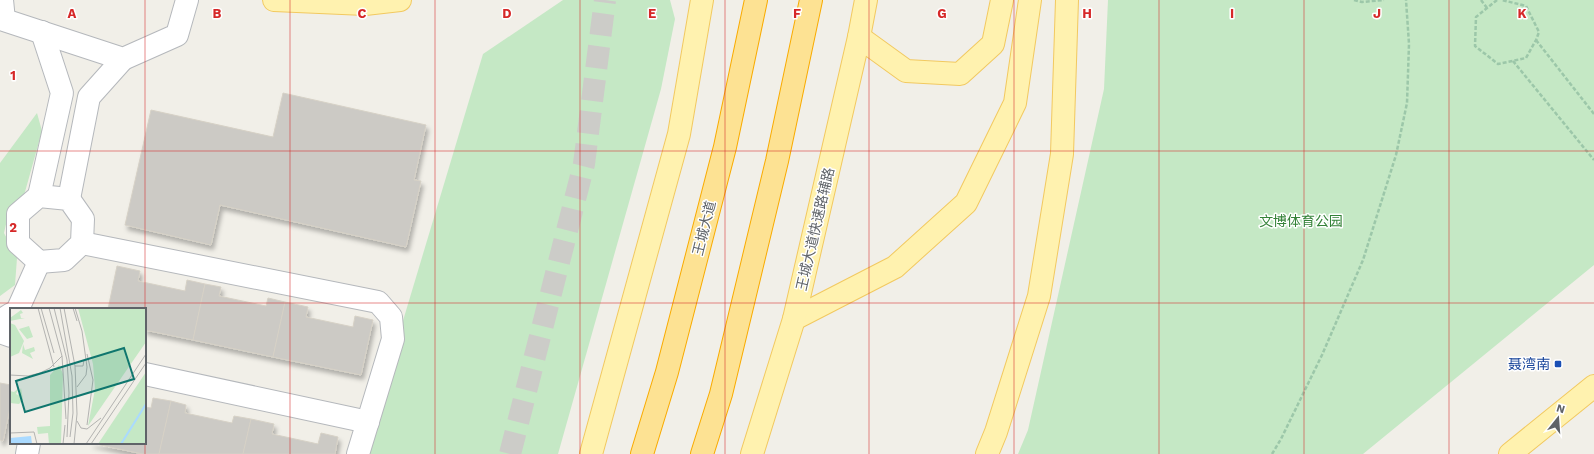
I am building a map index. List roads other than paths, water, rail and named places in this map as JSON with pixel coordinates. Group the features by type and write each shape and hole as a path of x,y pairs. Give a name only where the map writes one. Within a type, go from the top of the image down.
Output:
{"highway":[{"name":"王城大道","path":"642,454 667,372 725,147 756,0"},
{"path":"702,454 721,394 777,161 811,0"}],"main road":[{"path":"274,0 366,4 400,0"},
{"path":"591,454 680,134 702,0"},
{"name":"王城大道快速路辅路","path":"752,454 794,319 859,37 866,0"},
{"path":"859,37 906,71 960,74 993,44 1002,0"},
{"path":"794,319 895,267 966,203 1015,103 1030,0"},
{"path":"988,454 1039,296 1062,154 1067,0"},
{"path":"1510,454 1594,386"}],"street":[{"path":"2,0 4,20 123,59"},
{"path":"42,32 62,93 40,196 18,214 18,243 40,262 64,260 82,243 83,219 69,199 89,97 123,59 178,35 188,0"},
{"path":"40,196 69,199"},
{"path":"82,243 378,302 391,316 393,339 358,454"},
{"path":"18,308 40,262"},
{"path":"0,321 10,315"},
{"path":"0,332 10,336"},
{"path":"146,374 368,422"},
{"path":"27,454 29,444"}],"tunnel":[{"path":"510,454 584,164 605,0"}],"place":[{"name":"聂湾南","path":"1558,364"}],"park label":[{"name":"文博体育公园","path":"1301,221"}]}
